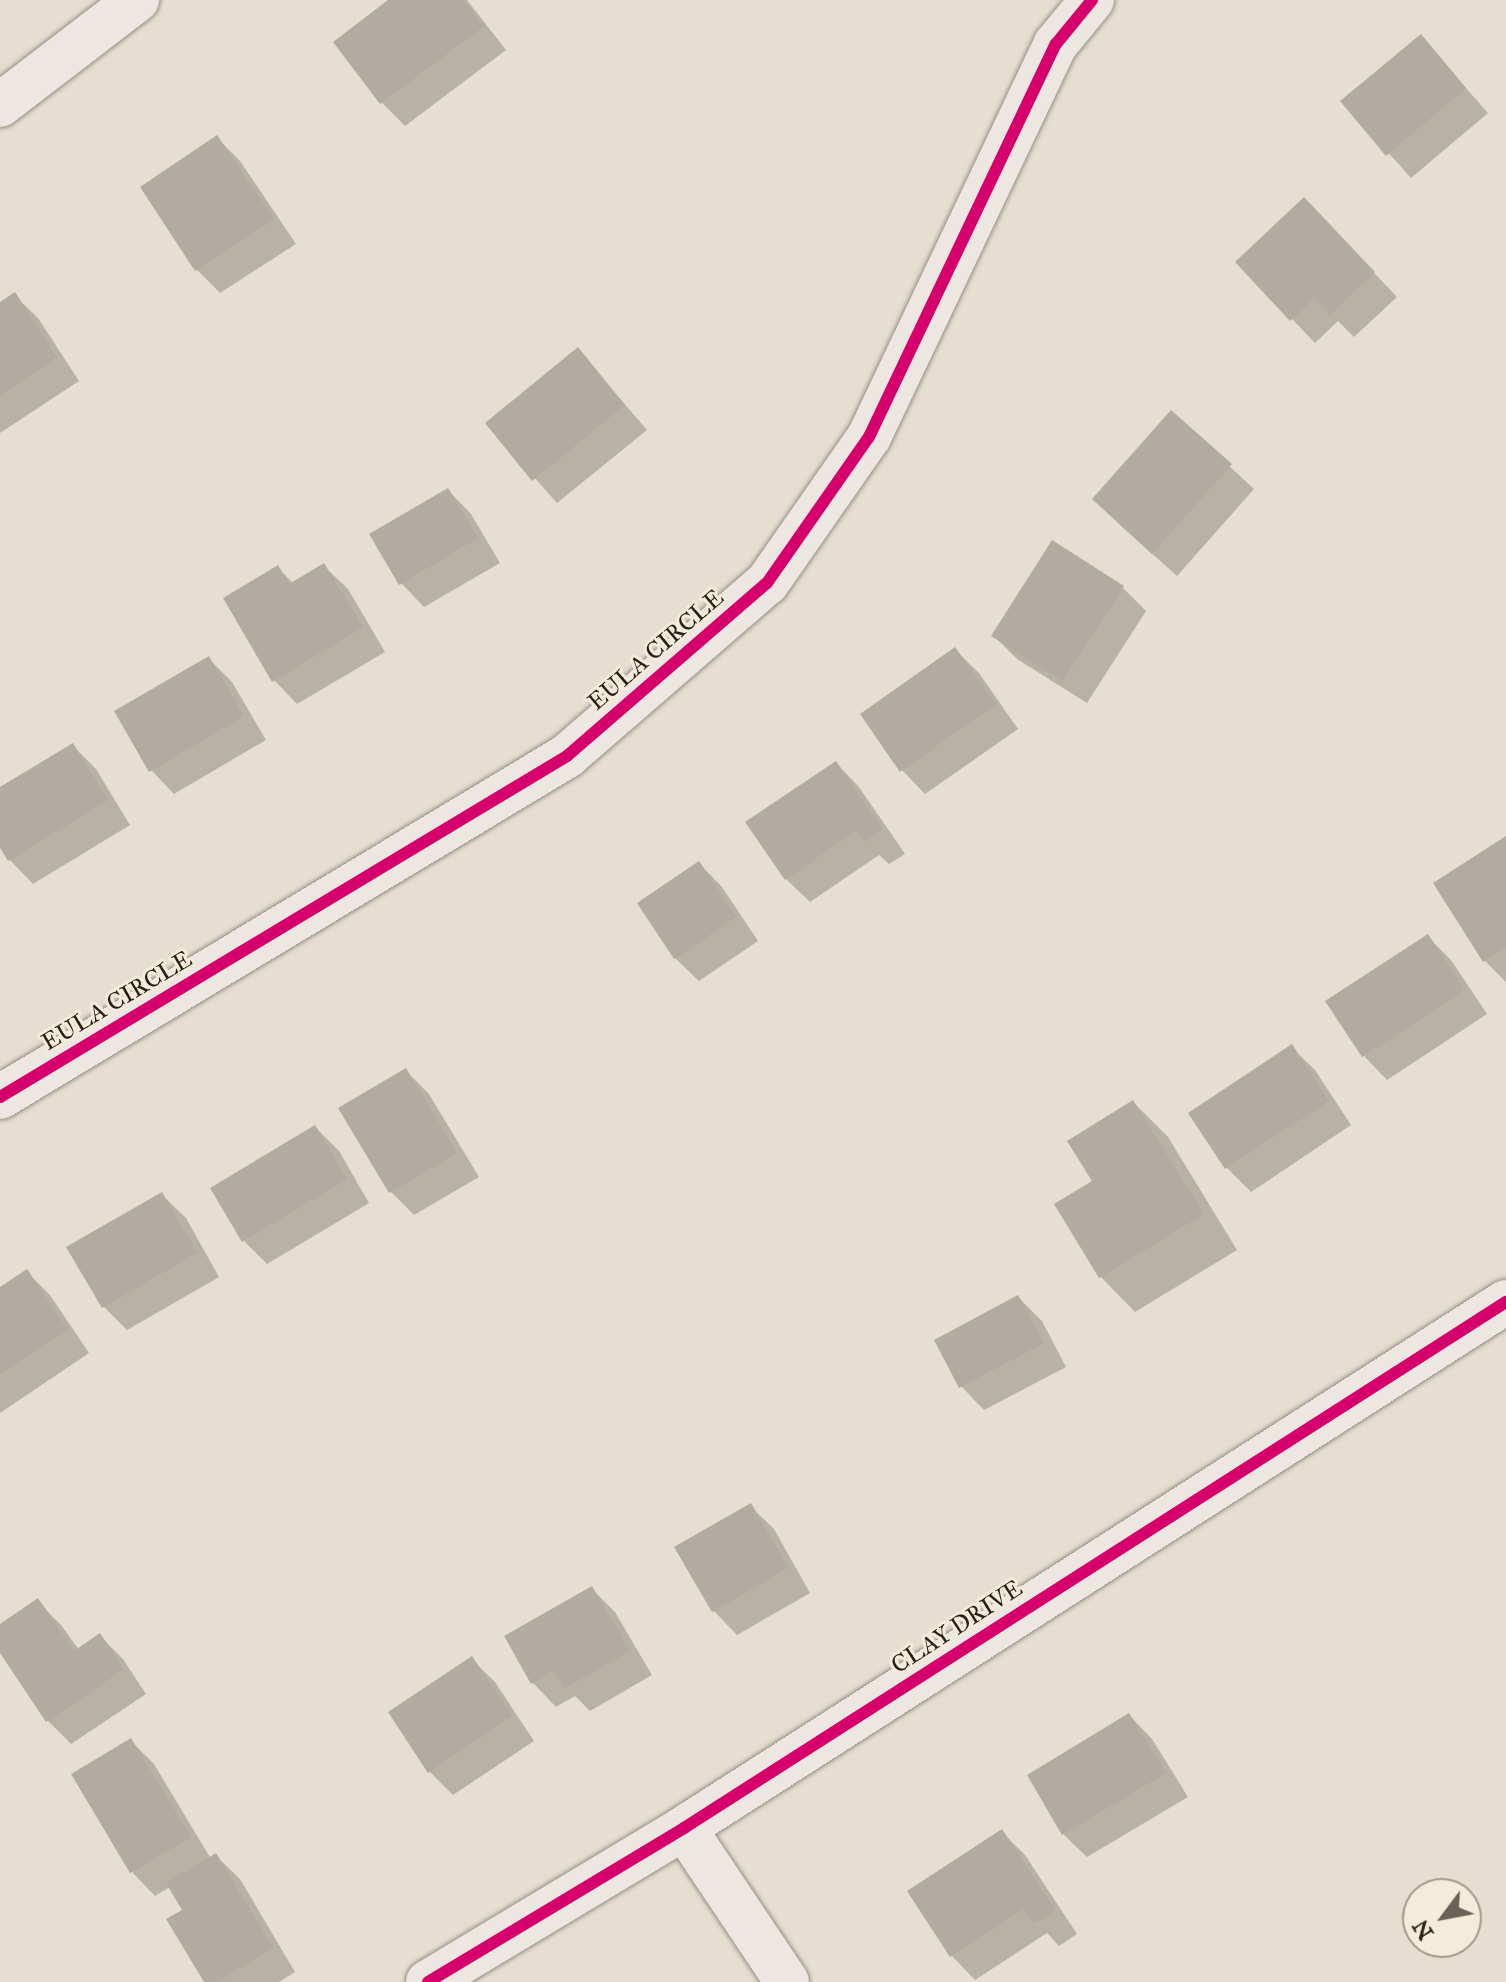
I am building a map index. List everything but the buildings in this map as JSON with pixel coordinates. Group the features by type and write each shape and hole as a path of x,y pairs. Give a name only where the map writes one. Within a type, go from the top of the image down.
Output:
{"street":[{"path":"0,105 137,0"},
{"name":"EULA CIRCLE","path":"0,1097 567,756 767,583 869,437 1056,44 1092,0"},
{"name":"CLAY DRIVE","path":"428,1982 684,1828 1506,1302"},
{"path":"684,1828 787,1982"}],"cycle path":[{"path":"0,1097 567,756 767,583 869,437 1056,44 1092,0"},
{"path":"428,1982 684,1828 1506,1302"}]}
